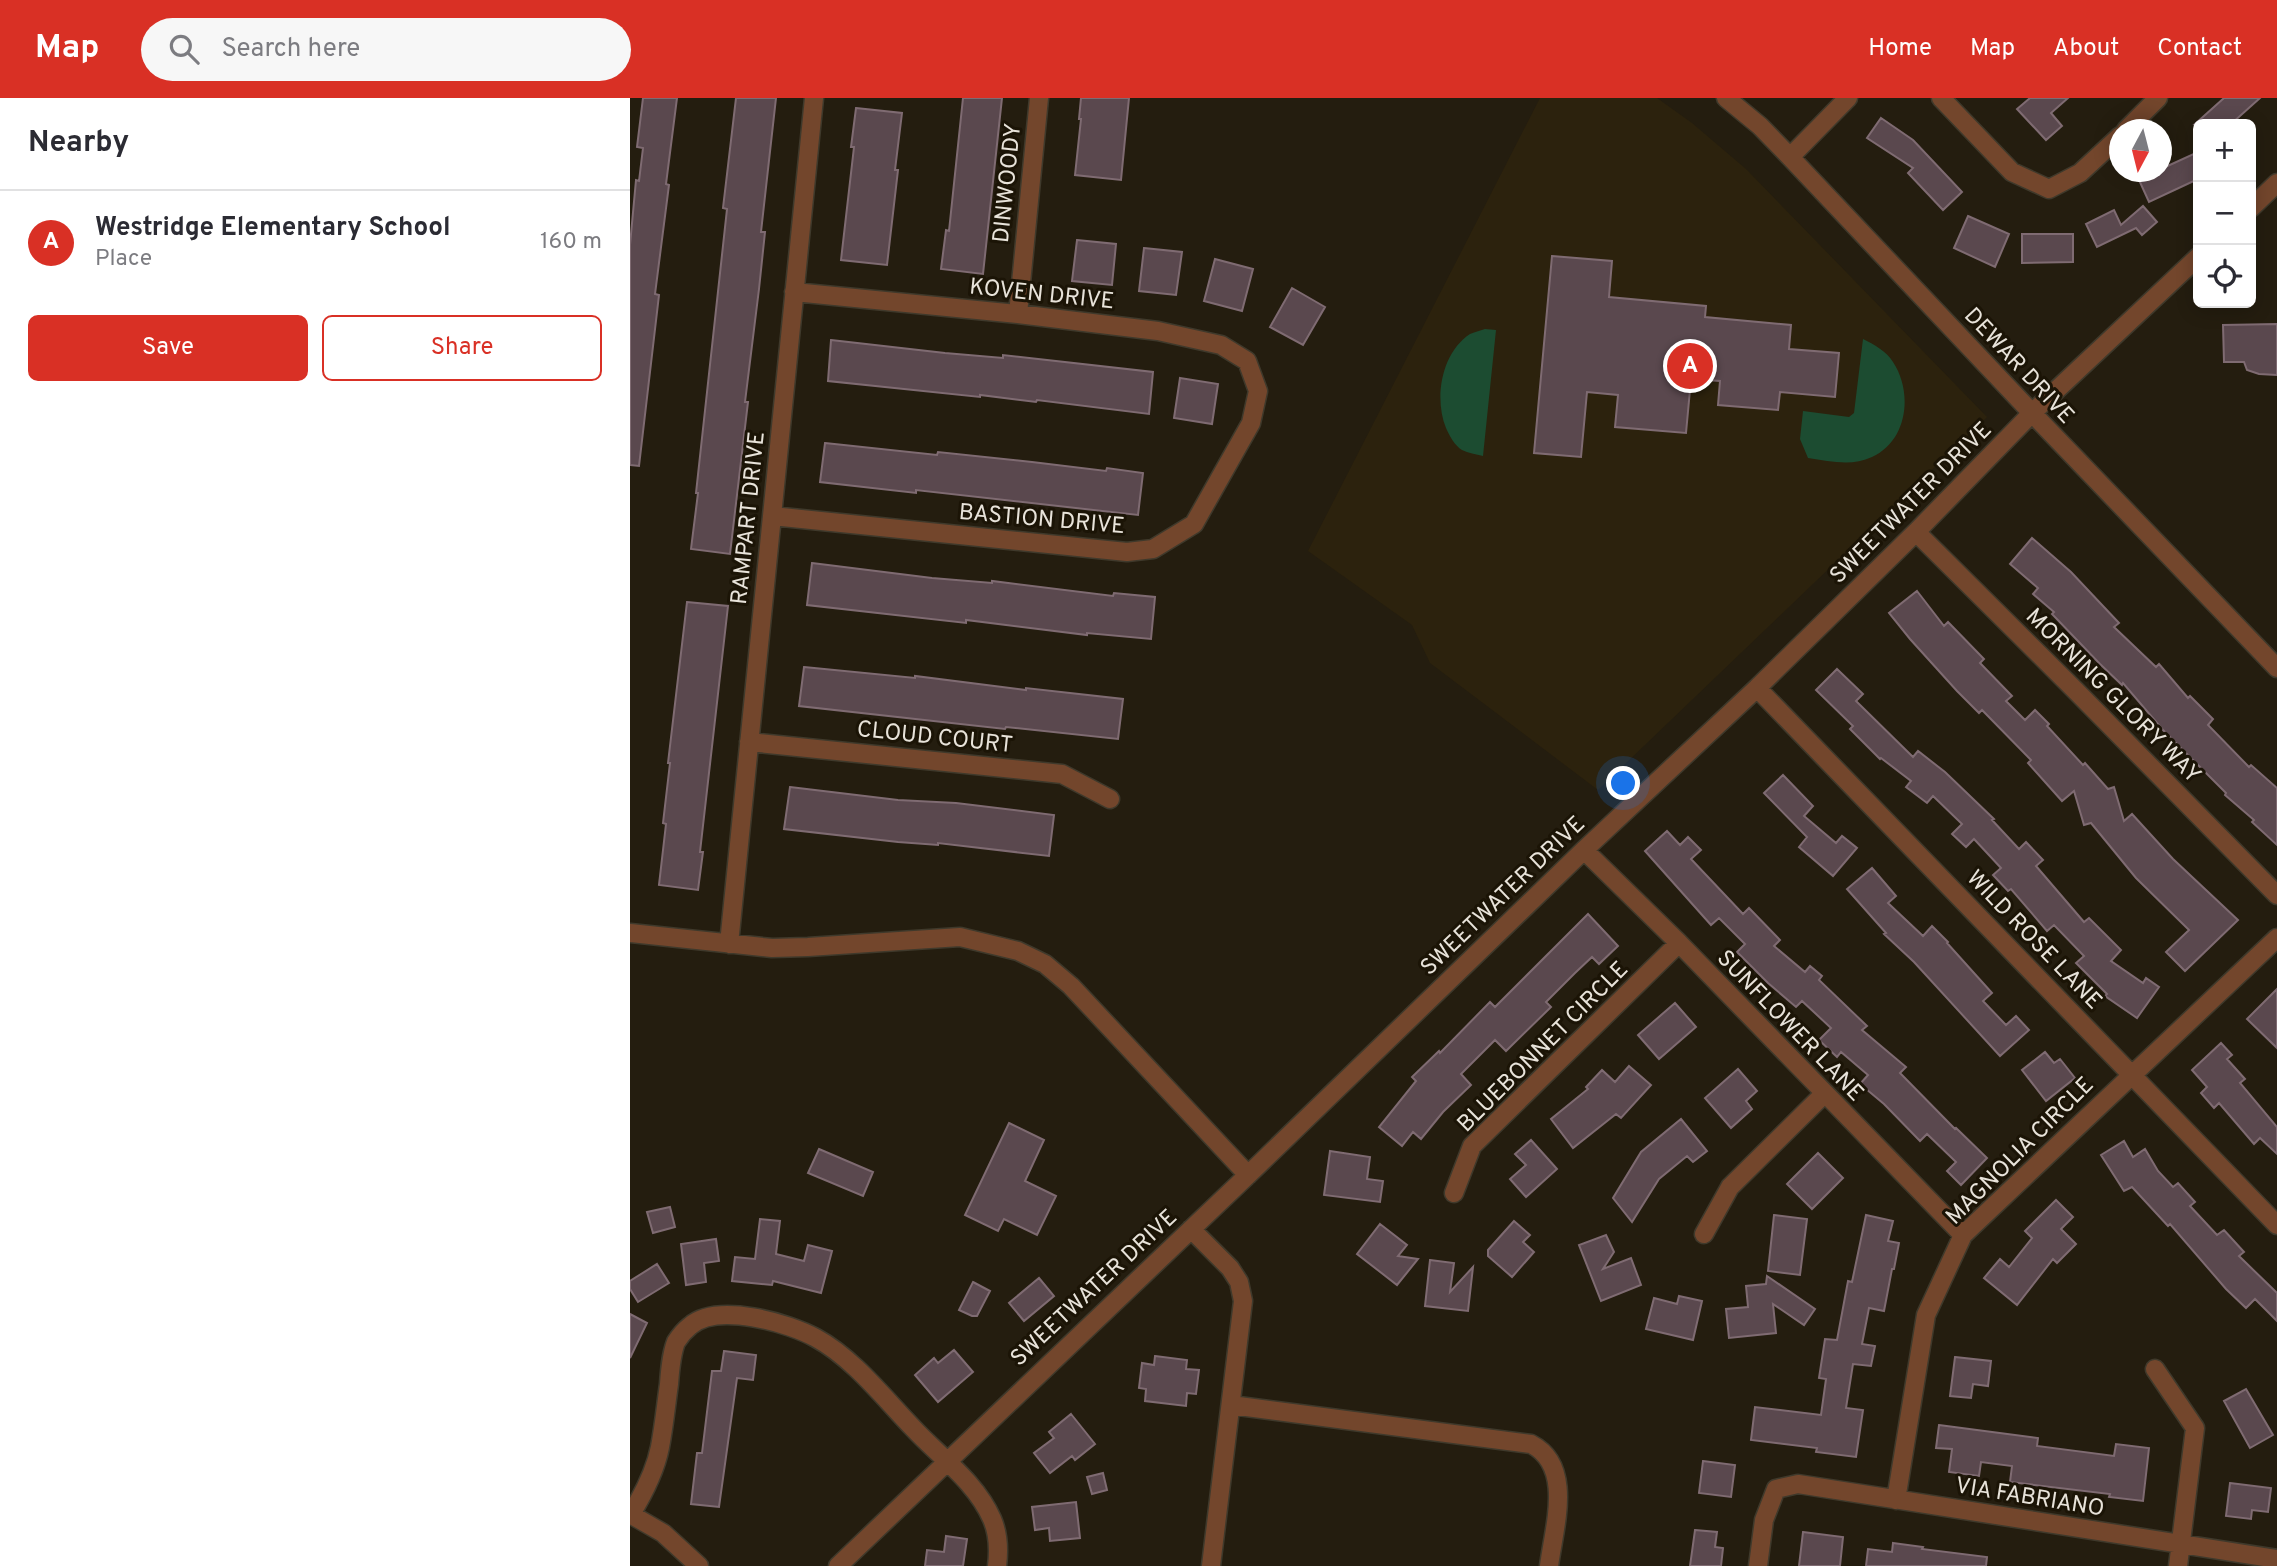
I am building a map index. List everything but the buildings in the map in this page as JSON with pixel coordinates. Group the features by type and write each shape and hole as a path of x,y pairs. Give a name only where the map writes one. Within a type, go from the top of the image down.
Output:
{"street":[{"name":"RAMPART DRIVE","path":"729,943 814,98"},
{"name":"DINWOODY","path":"1018,314 1039,98"},
{"name":"DEWAR DRIVE","path":"1726,98 1790,156 2277,668"},
{"path":"1790,156 1848,98"},
{"path":"1941,98 2012,172 2049,189 2080,173 2109,145"},
{"path":"2137,119 2158,98"},
{"path":"2256,203 2277,183"},
{"name":"SWEETWATER DRIVE","path":"838,1566 1584,850 1757,688 1916,532 2032,413 2193,262"},
{"name":"KOVEN DRIVE","path":"794,292 1158,331 1221,345 1247,361 1258,391"},
{"name":"BASTION DRIVE","path":"772,516 1127,552 1153,550 1194,524 1251,423 1258,391"},
{"name":"MORNING GLORY WAY","path":"1916,532 2277,895"},
{"name":"WILD ROSE LANE","path":"1757,688 2277,1225"},
{"name":"CLOUD COURT","path":"749,742 1062,774 1110,799"},
{"name":"SUNFLOWER LANE","path":"1584,850 1679,943 1963,1235"},
{"path":"630,933 772,948 960,937 1018,951 1045,964 1071,986 1248,1175"},
{"name":"MAGNOLIA CIRCLE","path":"1896,1500 1926,1315 1963,1235 2277,938"},
{"name":"BLUEBONNET CIRCLE","path":"1454,1193 1472,1146 1679,943"},
{"path":"1704,1234 1730,1187 1824,1094"},
{"path":"1191,1229 1230,1268 1239,1282 1242,1310 1211,1566"},
{"path":"699,1566 663,1533 630,1514 647,1488 659,1449 671,1361 677,1340 691,1324 710,1316 769,1320 791,1326 817,1338 844,1357 947,1460 979,1496 998,1535 997,1566"},
{"path":"2155,1369 2195,1428 2178,1566"},
{"path":"1231,1405 1531,1444 1541,1449 1551,1460 1556,1472 1558,1491 1549,1566"},
{"name":"VIA FABRIANO","path":"1758,1566 1764,1520 1776,1489 1797,1484 2277,1559"}],"shaded area":[{"path":"1540,98 1657,98 1692,123 1746,169 1987,417 1598,790 1430,663 1412,625 1308,551"}],"green space":[{"path":"1485,329 1496,330 1483,456 1462,450 1452,440 1442,416 1441,391 1446,364 1452,353 1470,334"},
{"path":"1863,339 1887,355 1899,374 1905,401 1900,428 1884,450 1864,460 1840,462 1808,458 1800,439 1803,411 1849,417 1854,413"}],"place":[{"name":"Westridge Elementary School","path":"1690,366"}]}
